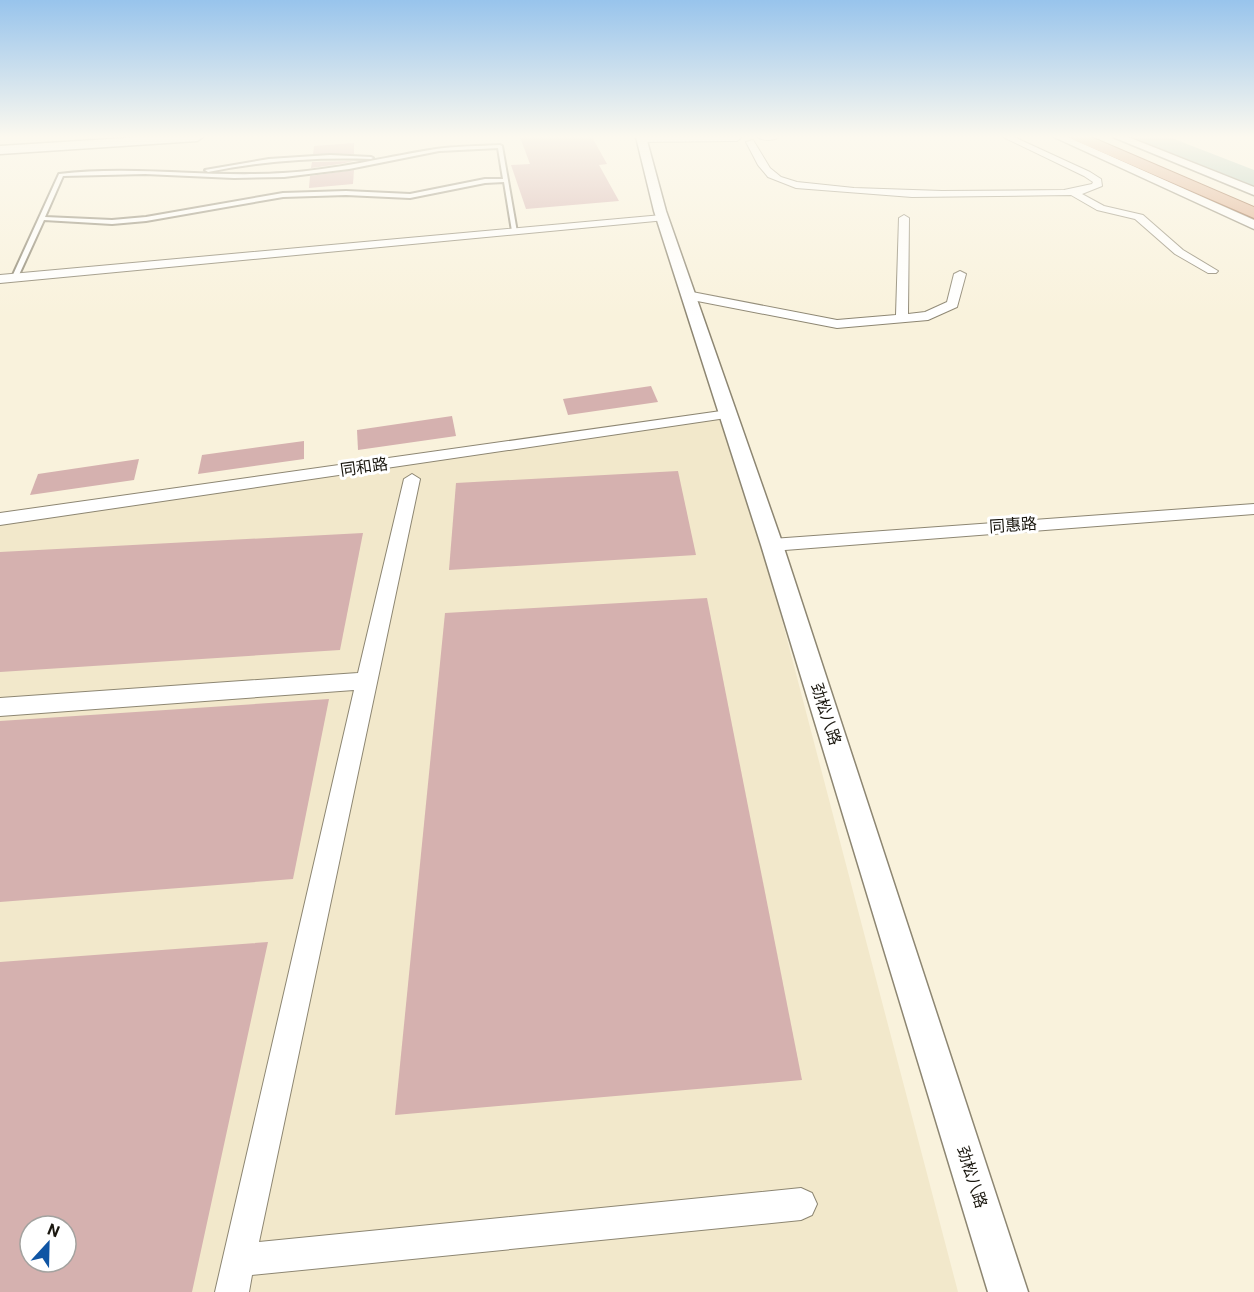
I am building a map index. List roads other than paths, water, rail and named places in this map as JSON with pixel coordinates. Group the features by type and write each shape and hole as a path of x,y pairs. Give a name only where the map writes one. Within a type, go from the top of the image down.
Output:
{"main road":[{"path":"1218,197 1254,213"}],"street":[{"name":"劲松八路","path":"657,197 687,295 772,545 1008,1292"},
{"path":"1081,197 1101,208 1139,217 1179,252 1212,271"},
{"path":"1193,197 1254,225"},
{"path":"0,279 662,218"},
{"path":"902,318 904,218"},
{"path":"687,295 837,324 928,316 953,304 960,274"},
{"name":"同和路","path":"0,519 728,414"},
{"path":"232,1292 412,479"},
{"name":"同惠路","path":"772,545 1254,509"},
{"path":"0,707 366,681"},
{"path":"239,1260 801,1204"}],"lane":[{"path":"15,277 51,197"},
{"path":"41,218 112,222 146,219 270,197"},
{"path":"509,197 515,231"}]}
